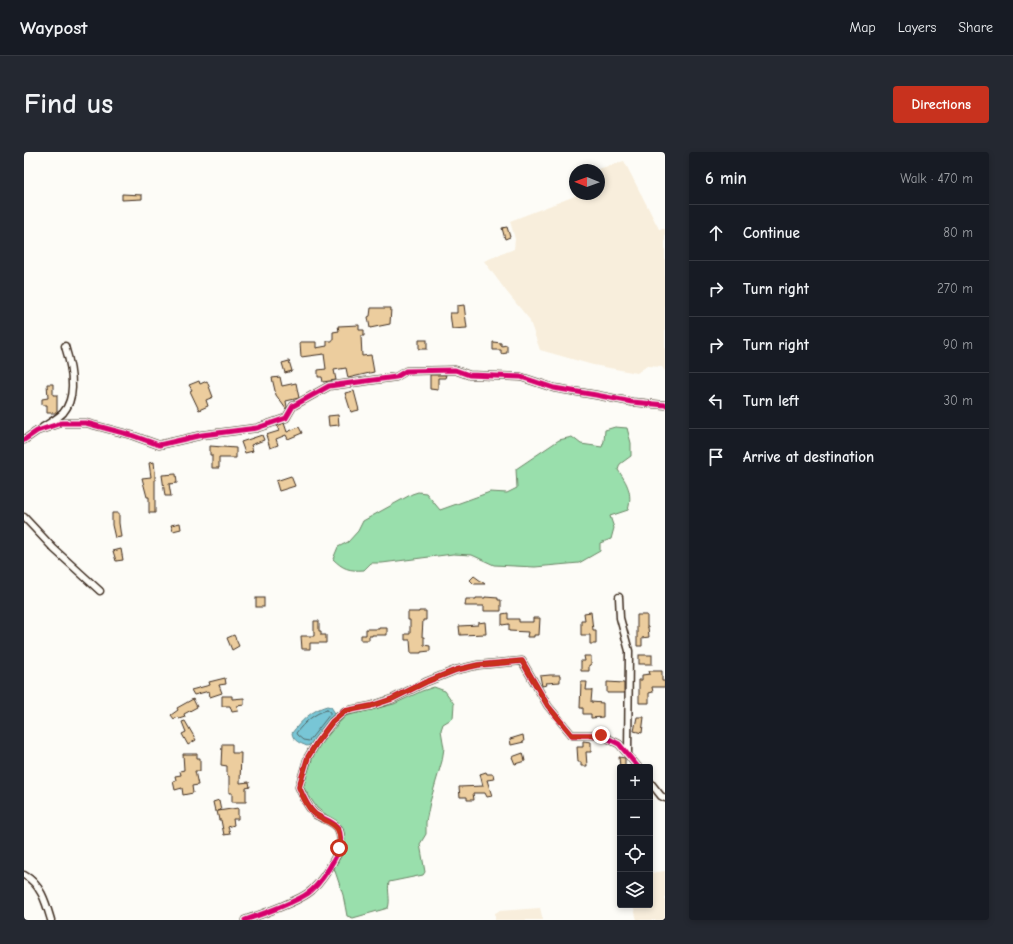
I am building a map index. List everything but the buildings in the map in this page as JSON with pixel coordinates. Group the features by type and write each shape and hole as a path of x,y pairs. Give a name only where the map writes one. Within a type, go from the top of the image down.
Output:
{"street":[{"path":"24,440 63,413 69,403 73,381 69,358 65,346"},
{"path":"37,431 61,423 86,423 131,435 159,445 202,435 257,428 286,418 293,406 329,386 396,377 406,371 455,370 469,375 521,377 554,388 632,402 665,405"},
{"path":"24,517 54,549 100,591"},
{"path":"619,597 620,618 628,651 628,753"},
{"path":"245,920 277,908 309,892 324,875 338,854 340,835 338,829 331,822 314,813 299,787 308,757 317,742 332,722 345,711 371,706 392,699 426,682 456,670 478,665 522,661 548,706 572,735 601,735 619,744 636,764"},
{"path":"653,786 661,796 665,798"},
{"path":"24,875 35,882 45,899 51,920"}],"shaded area":[{"path":"624,161 659,229 665,229 665,371 662,367 647,366 637,373 593,365 540,350 529,319 484,261 514,249 515,239 510,221 569,198 569,200 605,200 605,167"},
{"path":"665,871 665,920 637,920 634,908 653,908 653,873"},
{"path":"540,908 543,920 495,920 495,913 499,911"}],"green space":[{"path":"615,427 627,428 631,443 631,456 620,464 618,470 628,488 630,498 628,510 610,516 614,528 611,539 600,543 600,551 579,563 535,567 494,565 472,555 453,554 382,563 371,563 364,570 350,570 340,565 333,559 338,547 348,542 358,531 363,521 412,494 418,492 426,493 440,510 490,492 507,493 517,488 516,469 559,440 572,437 581,444 602,447 605,430"},
{"path":"434,687 445,691 454,704 453,718 443,724 441,730 444,748 442,761 430,802 426,822 426,834 420,844 425,872 423,875 389,882 388,908 353,918 347,916 343,895 334,868 344,851 345,840 342,826 317,808 303,787 315,750 345,716 394,704"}],"water":[{"path":"327,706 331,707 335,713 312,744 307,746 295,740 292,733 299,724 316,710"}],"cycle path":[{"path":"24,440 37,431 61,423 86,423 131,435 159,445 202,435 257,428 286,418 293,406 329,386 396,377 406,371 455,370 469,375 521,377 554,388 632,402 665,405"},
{"path":"245,920 280,907 307,894 322,879 337,855 341,839 338,828 333,823 313,812 299,787 308,757 317,742 332,722 345,711 371,706 392,699 426,682 456,670 478,665 522,661 548,706 572,735 601,735 619,744 636,764"}],"route":[{"path":"339,848 340,835 338,829 331,822 314,813 299,787 308,757 317,742 332,722 345,711 371,706 392,699 426,682 456,670 478,665 522,661 548,706 572,735 601,735"}]}
